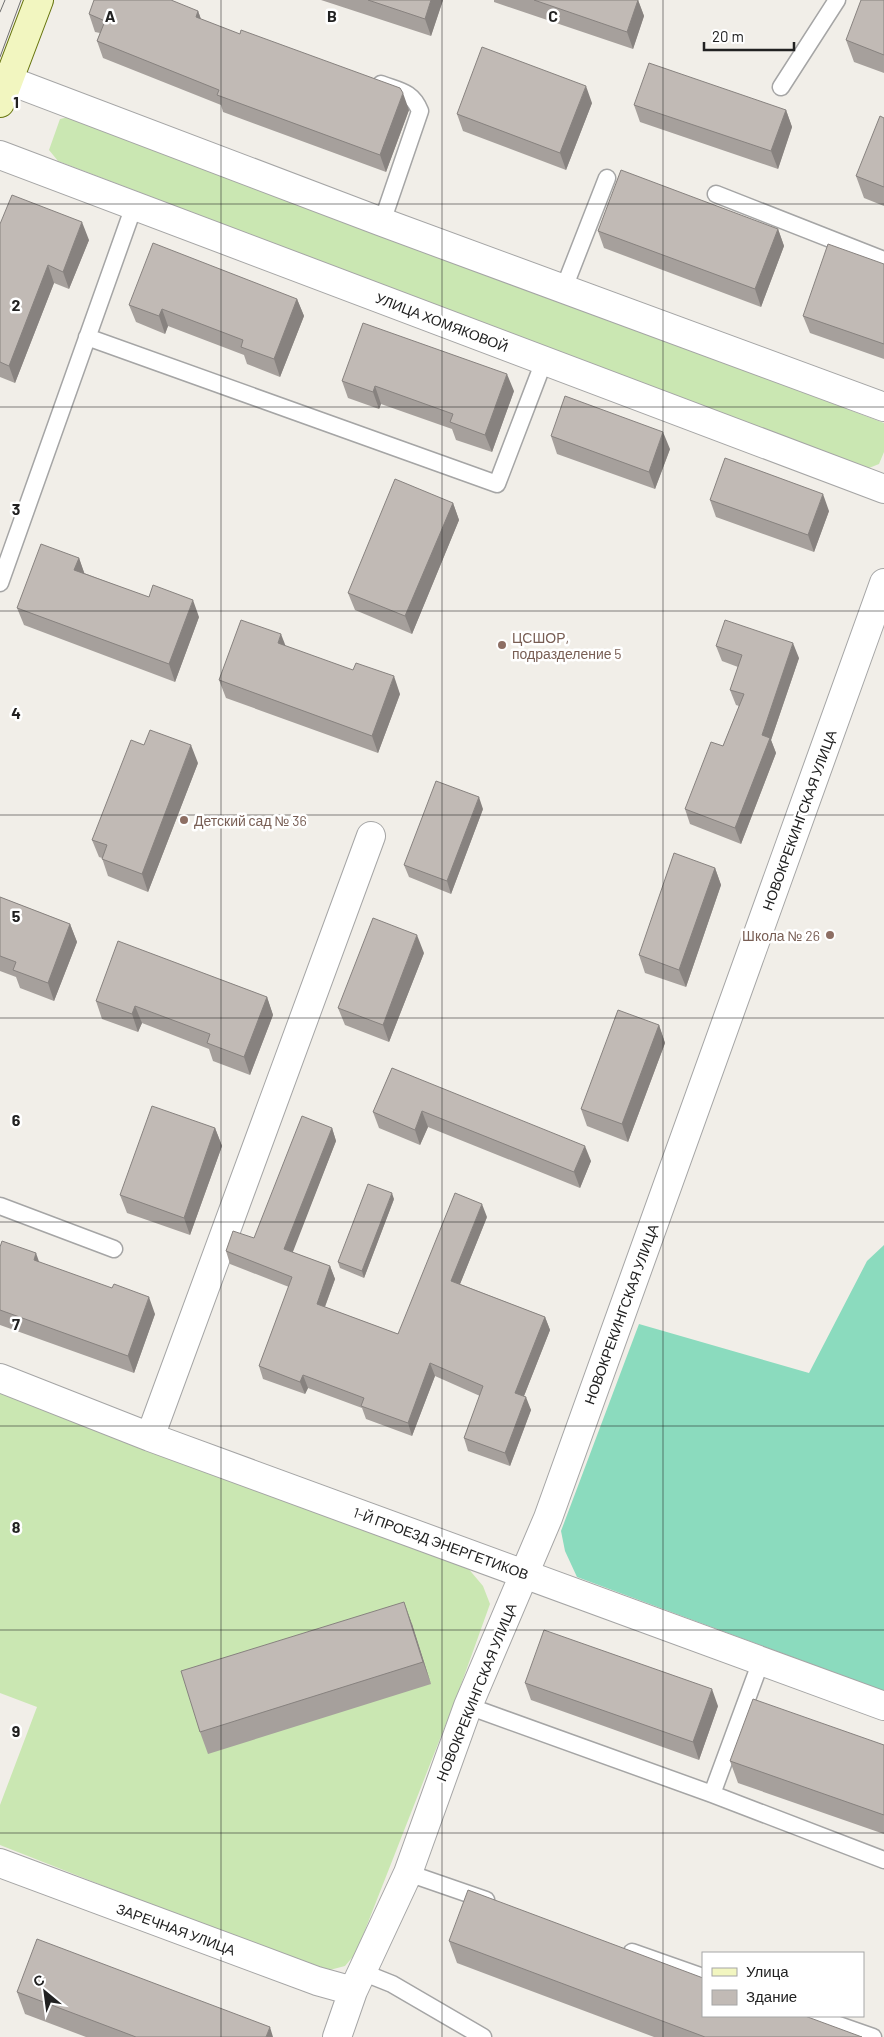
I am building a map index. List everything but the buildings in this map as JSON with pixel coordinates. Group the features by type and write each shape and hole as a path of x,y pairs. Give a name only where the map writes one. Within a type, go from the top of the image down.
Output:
{"main road":[{"path":"3,87 39,0"}],"street":[{"path":"3,87 564,288 884,407"},
{"name":"УЛИЦА ХОМЯКОВОЙ","path":"0,155 884,489"},
{"name":"НОВОКРЕКИНГСКАЯ УЛИЦА","path":"337,2037 358,1982 408,1873 468,1706 548,1518 884,583"},
{"path":"150,1437 371,836"},
{"name":"1-Й ПРОЕЗД ЭНЕРГЕТИКОВ","path":"0,1378 150,1437 884,1706"},
{"name":"ЗАРЕЧНАЯ УЛИЦА","path":"0,1863 317,1981 358,1982"}],"lane":[{"path":"781,87 837,0"},
{"path":"365,78 409,94 416,101 420,111 382,222"},
{"path":"564,288 607,178"},
{"path":"716,194 884,260"},
{"path":"0,583 134,206"},
{"path":"87,337 497,484 544,361"},
{"path":"0,1206 114,1249"},
{"path":"712,1794 761,1661"},
{"path":"468,1706 712,1794 884,1860"},
{"path":"408,1873 500,1905"},
{"path":"620,1948 702,1977"},
{"path":"358,1982 392,1984 482,2037"},
{"path":"816,2017 873,2037"}],"green space":[{"path":"73,116 884,423 884,452 879,464 864,470 58,161 49,150 60,119"},
{"path":"884,1245 884,1691 577,1577 565,1551 561,1531 639,1324 809,1373 867,1261"},
{"path":"0,1387 467,1567 483,1586 490,1604 458,1693 356,1953 345,1966 322,1972 0,1845 0,1805 37,1707 0,1693"}],"tram line":[{"path":"0,12 5,0"},
{"path":"0,57 21,0"}],"place":[{"name":"ЦСШОР, подразделение 5","path":"502,645"},
{"name":"Детский сад № 36","path":"184,820"},
{"name":"Школа № 26","path":"830,935"}]}
